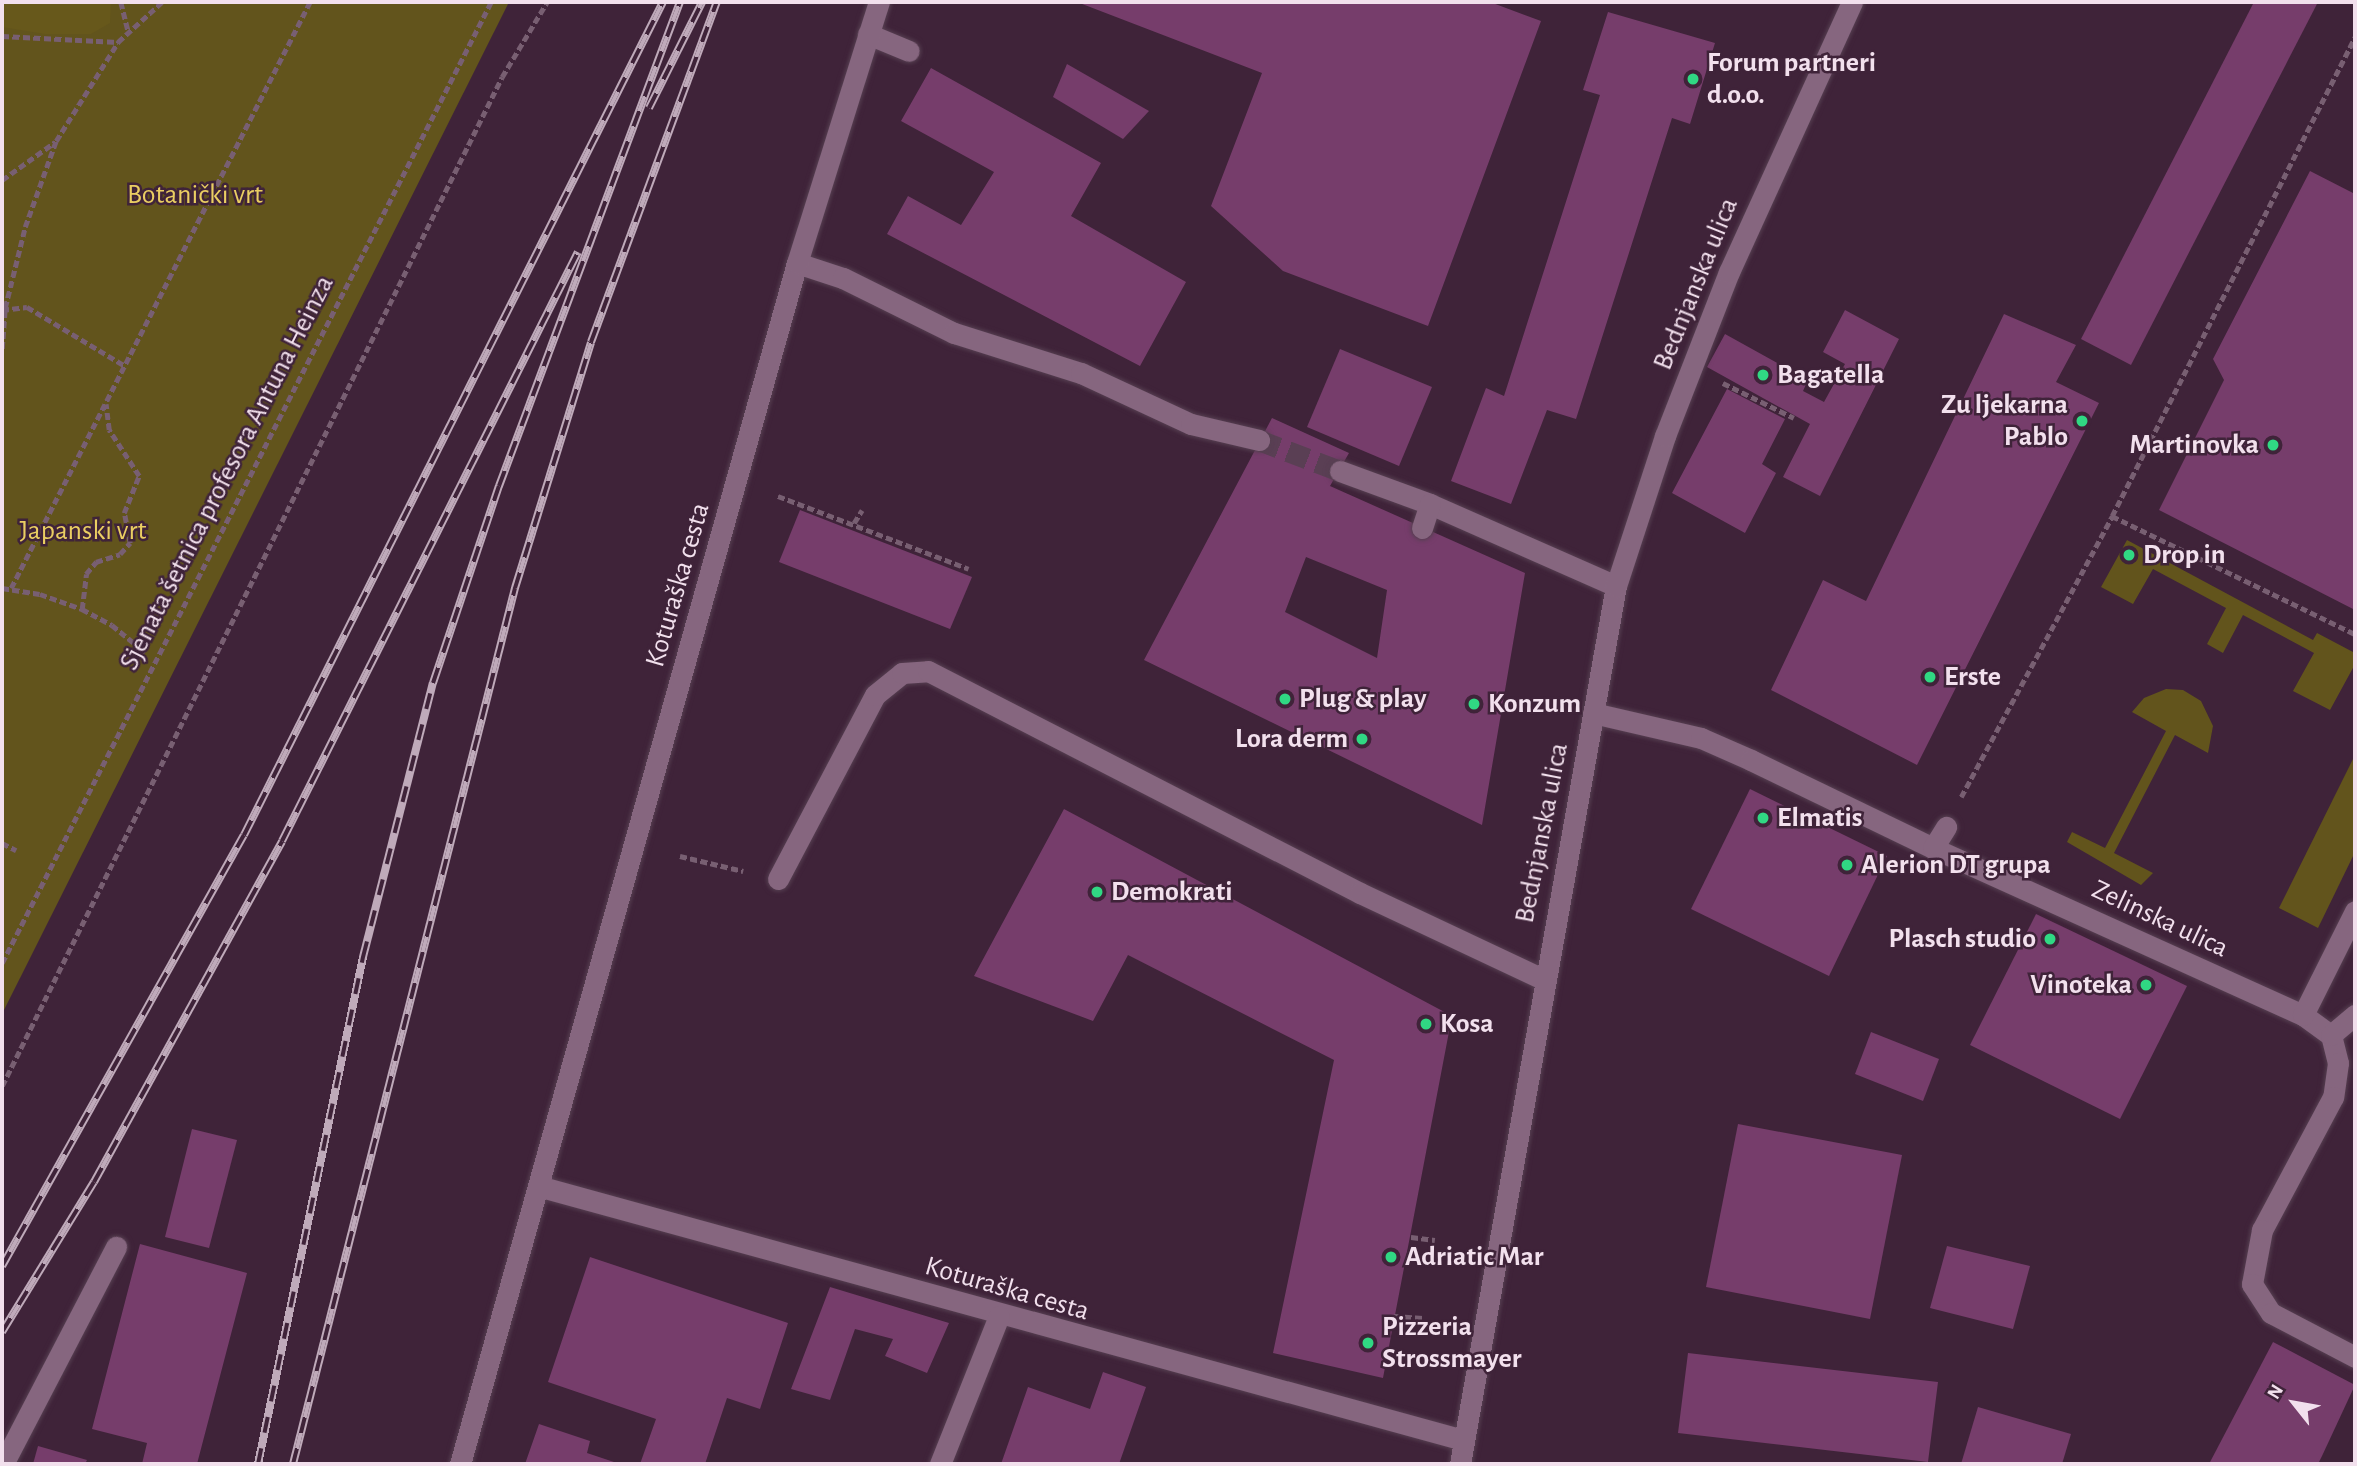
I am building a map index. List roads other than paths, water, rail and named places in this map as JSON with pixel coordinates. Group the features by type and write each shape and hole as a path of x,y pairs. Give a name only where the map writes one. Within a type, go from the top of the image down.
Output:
{"street":[{"name":"Koturaška cesta","path":"460,1464 797,263 879,2"},
{"name":"Bednjanska ulica","path":"1460,1464 1543,979 1616,586 1665,436 1728,272 1852,2"},
{"path":"869,34 909,51"},
{"path":"797,263 843,278 954,333 1081,373 1191,424 1259,440"},
{"path":"1340,471 1430,505 1616,586"},
{"path":"1422,528 1430,505"},
{"path":"778,878 875,695 902,673 928,671 1360,893 1543,979"},
{"name":"Zelinska ulica","path":"1593,713 1701,738 1933,848 2303,1015 2331,1035"},
{"path":"1933,848 1946,827"},
{"path":"2303,1015 2355,911"},
{"path":"2355,1015 2331,1035 2338,1063 2333,1097 2262,1230 2252,1284 2271,1313 2355,1357"},
{"name":"Koturaška cesta","path":"538,1186 999,1316 1463,1440"},
{"path":"3,1464 117,1247"},
{"path":"940,1464 999,1316"}],"tunnel":[{"path":"1259,440 1340,471"}],"railway":[{"path":"2,1266 244,835 663,2"},
{"path":"258,1464 363,957 433,683 499,486 680,2"},
{"path":"649,108 702,2"},
{"path":"293,1464 515,588 591,342 717,2"},
{"path":"2,1332 94,1182 282,841 578,252"}],"place":[{"name":"Forum partneri d.o.o.","path":"1693,79"},
{"name":"Bagatella","path":"1763,375"},
{"name":"Zu ljekarna Pablo","path":"2082,421"},
{"name":"Martinovka","path":"2273,445"},
{"name":"Drop in","path":"2129,555"},
{"name":"Erste","path":"1930,677"},
{"name":"Plug & play","path":"1285,699"},
{"name":"Konzum","path":"1474,704"},
{"name":"Lora derm","path":"1362,739"},
{"name":"Elmatis","path":"1763,818"},
{"name":"Alerion DT grupa","path":"1847,865"},
{"name":"Demokrati","path":"1097,892"},
{"name":"Plasch studio","path":"2050,939"},
{"name":"Vinoteka","path":"2146,985"},
{"name":"Kosa","path":"1426,1024"},
{"name":"Adriatic Mar","path":"1391,1257"},
{"name":"Pizzeria Strossmayer","path":"1368,1343"}],"park label":[{"name":"Botanički vrt","path":"195,195"},
{"name":"Japanski vrt","path":"83,531"}]}
